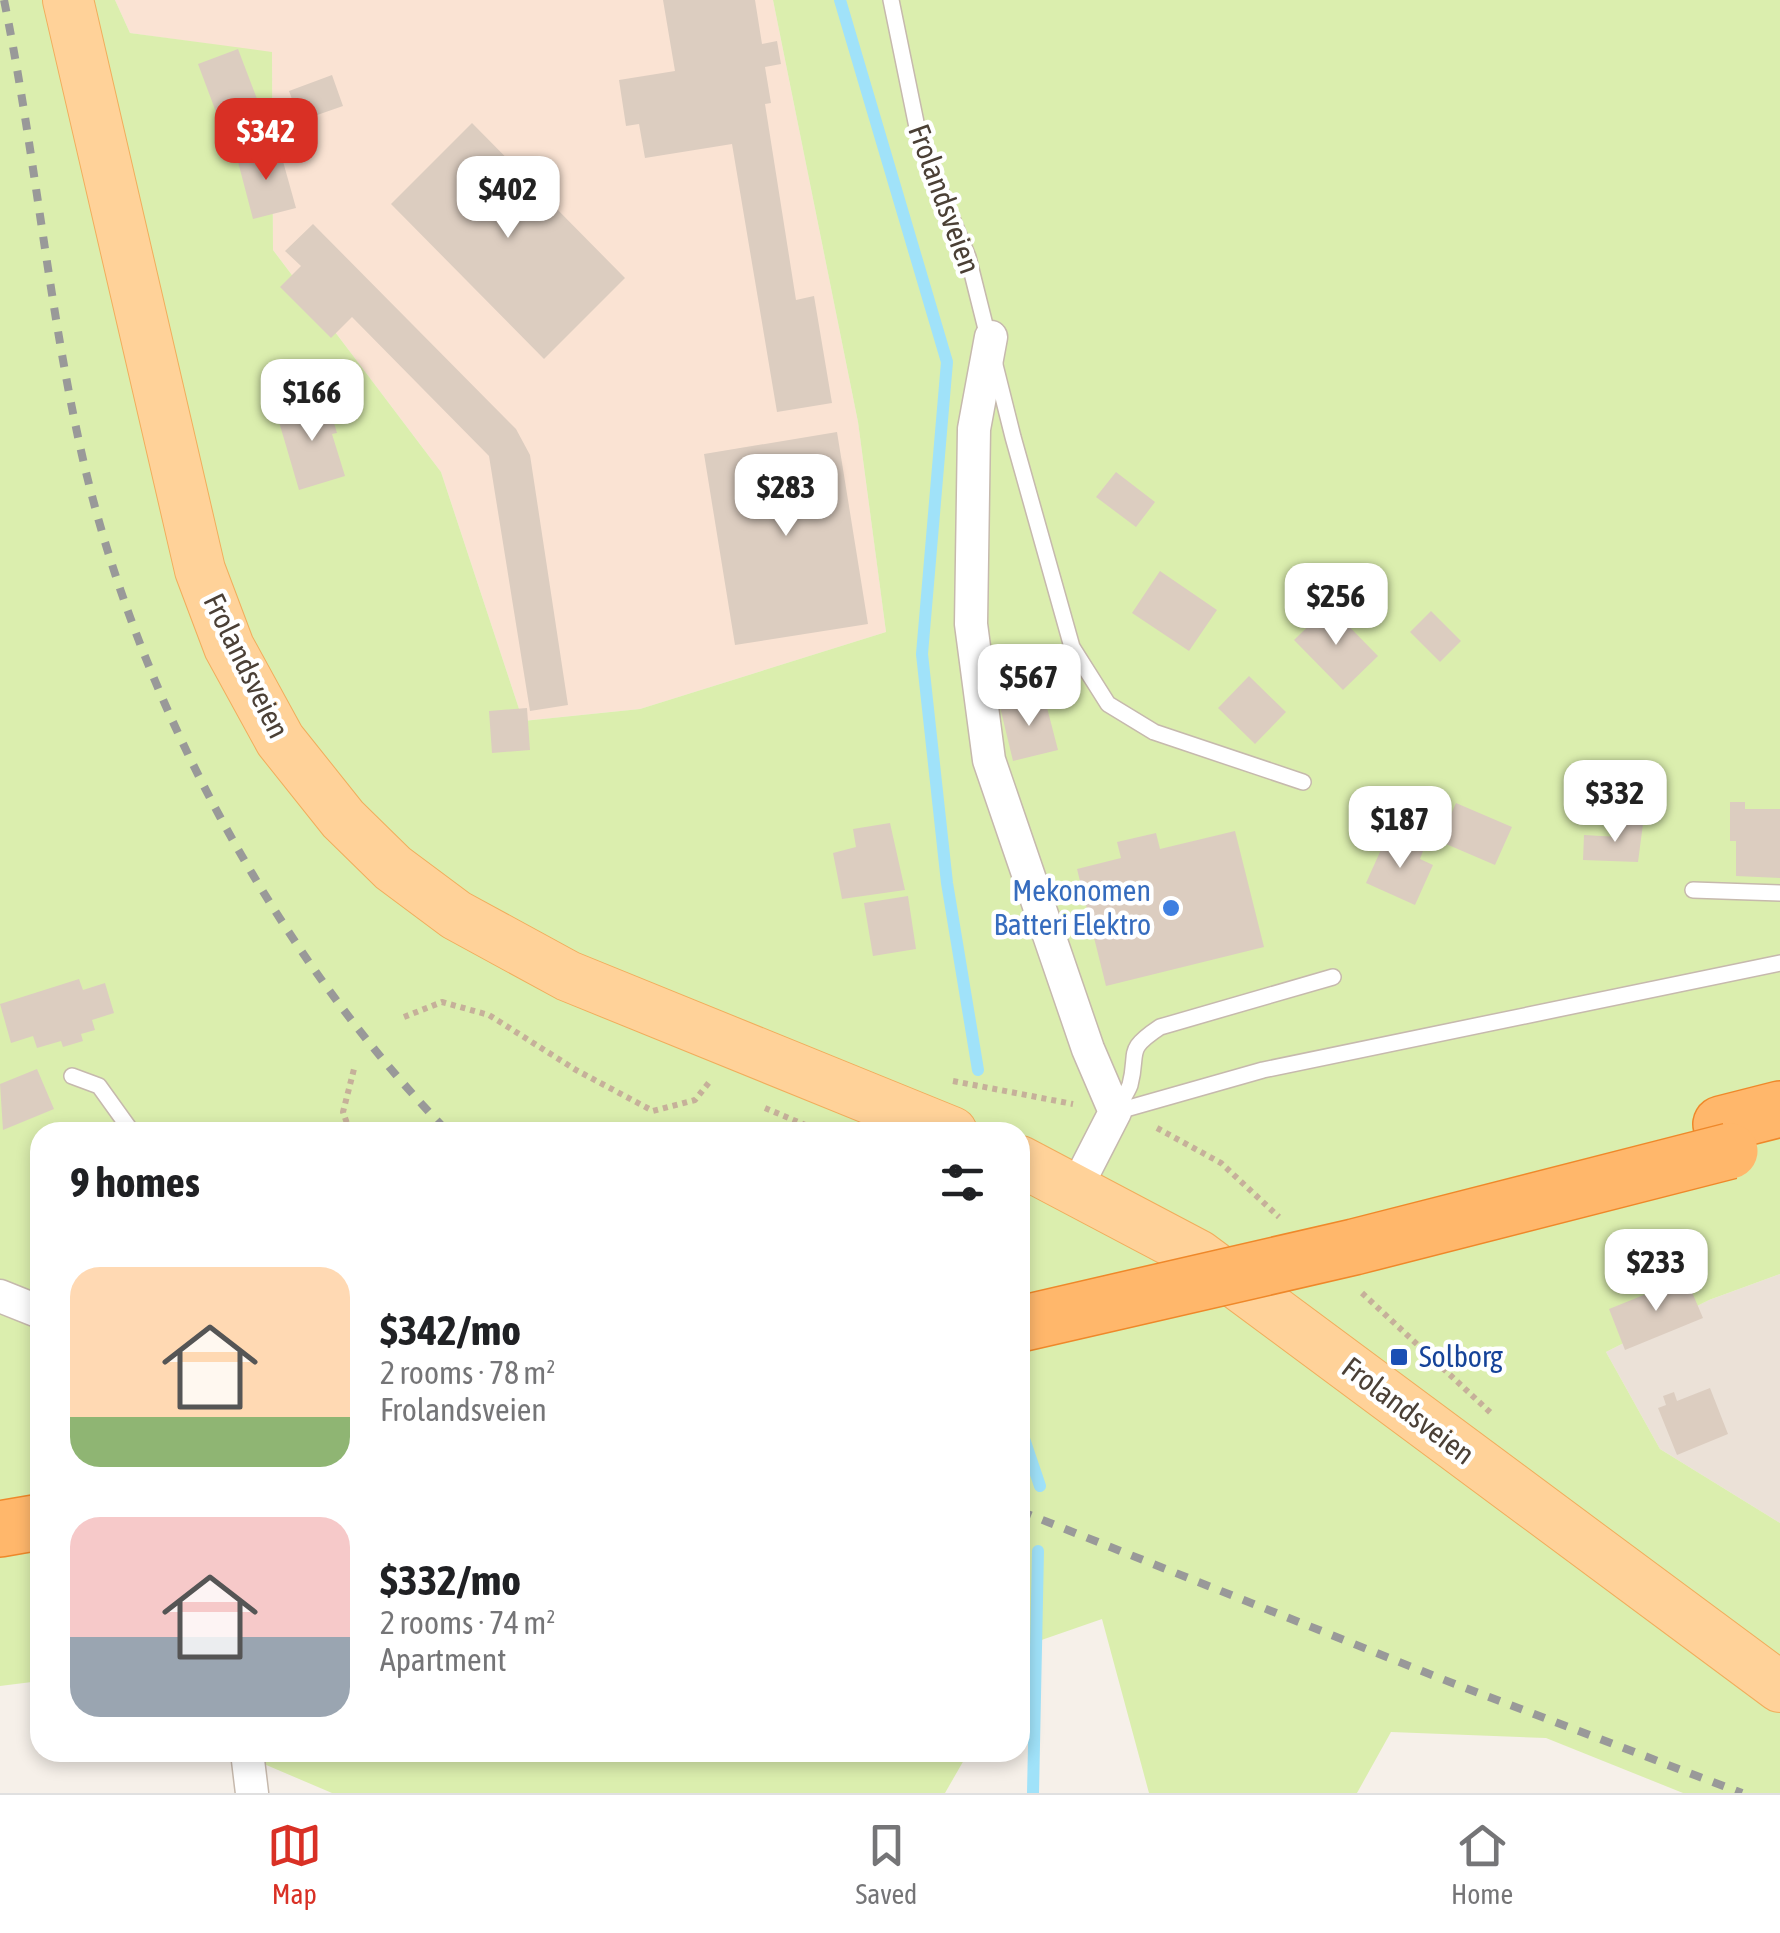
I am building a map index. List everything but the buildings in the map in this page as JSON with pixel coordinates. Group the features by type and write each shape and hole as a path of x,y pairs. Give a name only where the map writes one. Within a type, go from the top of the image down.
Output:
{"highway":[{"path":"1030,1322 1354,1247 1744,1138 1780,1108"},
{"path":"1030,1292 1326,1224 1744,1138"},
{"path":"0,1494 30,1490"},
{"path":"0,1529 30,1524"}],"main road":[{"name":"Frolandsveien","path":"68,0 200,570 229,647 280,740 343,819 394,868 456,915 568,976 927,1122"},
{"name":"Frolandsveien","path":"1030,1166 1198,1255 1780,1687"}],"street":[{"path":"991,338 974,428 971,624 988,760 1088,1048 1116,1112 1076,1188"},
{"path":"0,1296 30,1308"},
{"path":"248,1762 252,1793"}],"lane":[{"name":"Frolandsveien","path":"891,0 920,142 958,229 991,338 1014,438 1072,647 1108,704 1154,732 1303,782"},
{"path":"1694,890 1780,893"},
{"path":"1116,1112 1263,1070 1780,963"},
{"path":"1116,1112 1130,1085 1132,1059 1140,1040 1160,1026 1333,976"},
{"path":"72,1076 99,1086 125,1122"}],"path":[{"path":"404,1017 442,1002 490,1014 576,1070 653,1110 694,1100 716,1074"},
{"path":"346,1122 343,1112 354,1069"},
{"path":"945,1080 1116,1112 1170,1134 1221,1164 1291,1228"},
{"path":"1361,1293 1503,1424"}],"shaded area":[{"path":"115,0 773,0 858,422 886,632 640,709 523,721 441,472 273,250 272,53 130,33"},
{"path":"1780,1274 1780,1523 1660,1449 1606,1352 1709,1300"}],"green space":[{"path":"0,0 115,0 130,33 272,52 273,250 441,472 523,721 640,709 886,632 858,422 773,0 1780,0 1780,1274 1709,1300 1606,1352 1660,1449 1780,1523 1780,1793 1683,1793 1546,1738 1391,1732 1357,1793 1149,1793 1102,1619 1030,1644 1030,1122 30,1122 30,1682 0,1686"},
{"path":"259,1762 963,1762 945,1793 332,1793"}],"waterway":[{"path":"840,0 947,362 922,654 947,883 978,1070"},
{"path":"1030,1456 1040,1486"},
{"path":"1033,1793 1038,1551"}],"railway":[{"path":"4,0 70,399 106,547 138,638 176,729 220,818 270,903 325,985 439,1122"},
{"path":"1030,1515 1742,1793"}],"place":[{"name":"Mekonomen Batteri Elektro","path":"1171,908"},
{"name":"Solborg","path":"1399,1357"}]}
